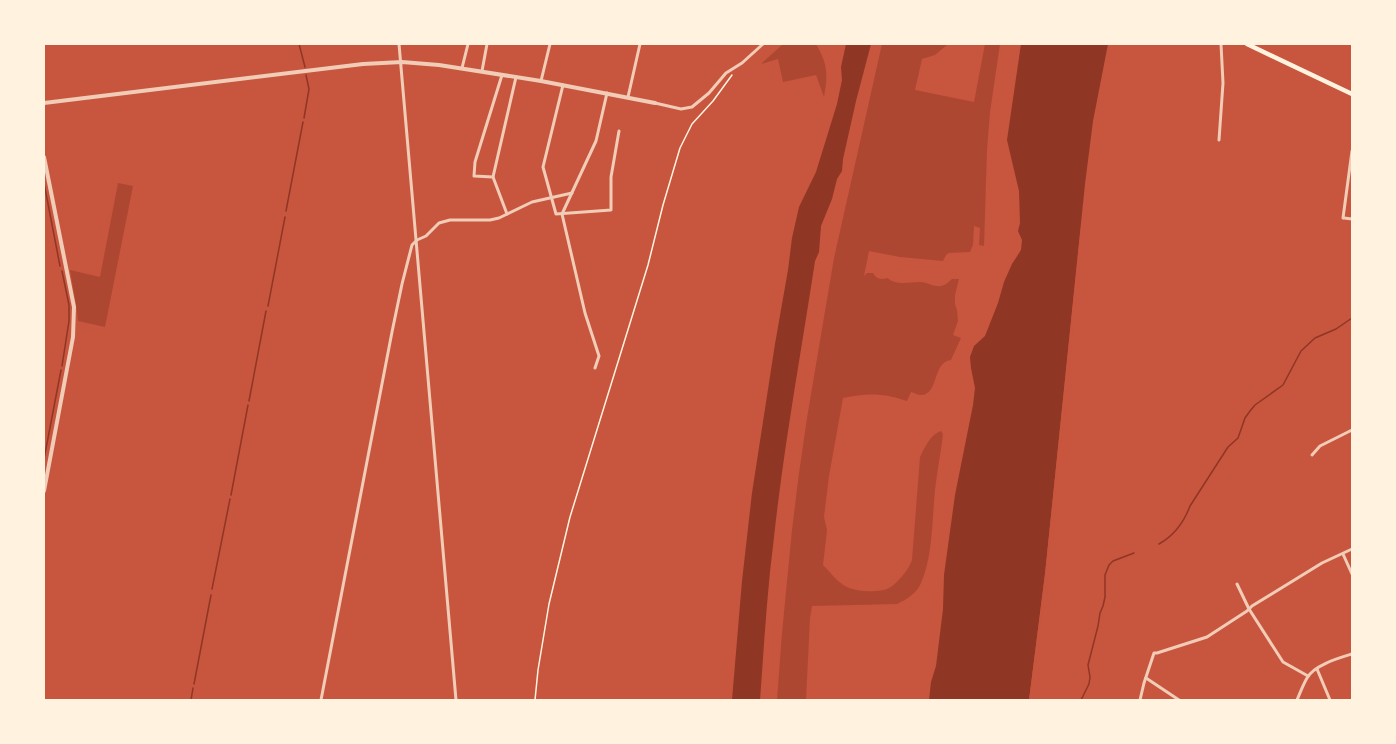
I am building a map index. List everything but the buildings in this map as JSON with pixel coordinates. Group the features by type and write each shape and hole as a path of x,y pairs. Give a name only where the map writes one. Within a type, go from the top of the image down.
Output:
{"main road":[{"path":"1247,44 1353,94"}],"street":[{"path":"399,44 456,700"},
{"path":"462,68 468,44"},
{"path":"482,72 487,44"},
{"path":"541,81 550,44"},
{"path":"628,98 640,44"},
{"path":"44,103 363,64 402,62 462,68 541,81 681,109 692,107 709,93 726,73 763,44"},
{"path":"1220,140 1221,44"},
{"path":"493,177 474,176 475,162 502,75"},
{"path":"507,214 493,177 516,77"},
{"path":"563,85 543,167 556,214 611,210 612,177 619,131"},
{"path":"596,368 599,356 585,313 562,214 596,141 608,93"},
{"path":"1353,152 1344,218 1353,219"},
{"path":"44,156 74,316 73,337 44,491"},
{"path":"321,700 400,293 412,245 426,236 439,223 450,220 490,220 532,202 572,193"},
{"path":"1312,455 1320,446 1353,430"},
{"path":"1140,700 1154,653 1207,637 1322,563 1353,549"},
{"path":"1343,554 1353,574"},
{"path":"1237,584 1249,609 1283,662 1308,676"},
{"path":"1298,700 1308,676 1331,661 1353,654"},
{"path":"1317,669 1330,700"},
{"path":"1146,678 1179,700"}],"path":[{"path":"535,700 549,604 561,550 648,265 680,147 692,124 730,77"}],"shaded area":[{"path":"783,44 816,44 826,69 824,97 816,75 783,82 778,59 761,64"},
{"path":"846,44 871,44 856,101 842,171 837,179 821,226 819,252 815,261 778,502 760,700 732,700 752,493 792,238 799,207 816,172 837,104"},
{"path":"882,44 948,44 935,55 922,59 915,90 974,102 985,44 1000,44 990,112 984,246 979,245 980,228 974,226 973,245 970,252 949,253 943,261 869,251 864,276 867,273 873,273 876,277 887,278 895,282 923,282 938,286 945,285 952,279 959,279 955,295 958,321 953,335 961,338 951,360 941,366 927,394 920,395 911,392 907,401 875,395 843,398 824,517 827,530 823,565 840,583 857,590 885,590 899,579 912,560 920,457 931,438 941,431 943,434 928,561 917,590 897,604 812,606 806,700 777,700 792,530 807,418 834,258"},
{"path":"1021,44 1108,44 1093,121 1085,184 1045,574 1029,700 929,700 936,666 943,609 944,575 955,495 973,405 975,388 970,357 974,346 985,336 1004,282 1021,250 1022,240 1018,231 1019,191 1007,140"},
{"path":"118,183 133,186 105,327 78,321 70,270 100,277"}],"pier":[{"path":"1081,226 1084,227 1047,574 1032,700 1029,700 1045,574"}],"waterway":[{"path":"299,44 305,67"},
{"path":"304,118 309,89 306,75"},
{"path":"286,211 303,122"},
{"path":"44,183 60,266"},
{"path":"268,306 285,217"},
{"path":"62,271 69,305 69,321 62,366"},
{"path":"249,401 266,311"},
{"path":"1159,544 1178,528 1228,447 1238,438 1245,418 1255,405 1283,385 1301,351 1315,338 1336,329 1352,318"},
{"path":"44,459 61,370"},
{"path":"231,495 248,405"},
{"path":"212,589 230,499"},
{"path":"1081,700 1089,684 1088,665 1105,597 1105,575 1113,561 1134,553"},
{"path":"194,684 211,595"},
{"path":"191,700 193,688"}]}
